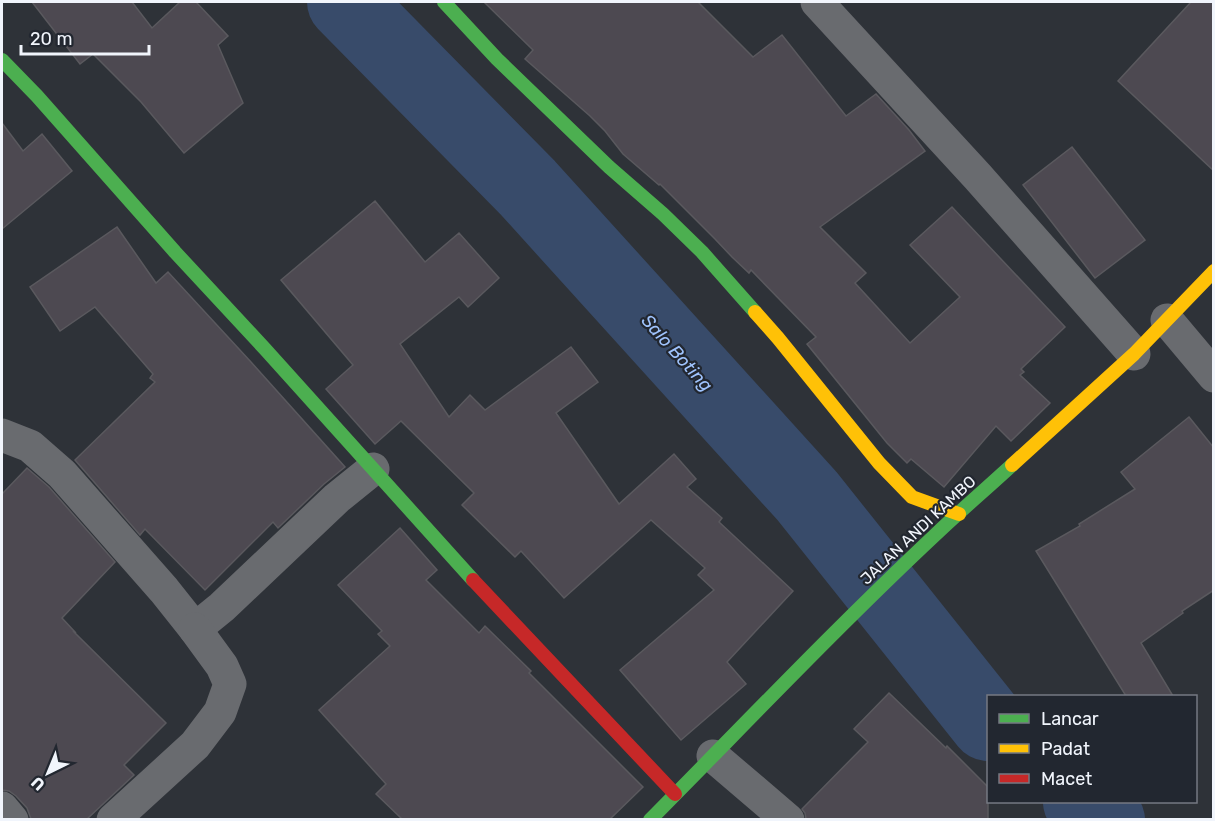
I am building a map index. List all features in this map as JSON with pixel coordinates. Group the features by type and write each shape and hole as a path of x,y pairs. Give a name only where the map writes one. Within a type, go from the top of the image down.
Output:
{"street":[{"path":"444,2 497,59 609,167 702,252 778,338 879,463 912,497 959,514"},
{"path":"818,2 978,177 1134,354"},
{"path":"2,60 37,96 446,552 675,794"},
{"name":"JALAN ANDI KAMBO","path":"650,819 820,646 934,536 1134,354 1214,271"},
{"path":"1167,320 1214,376"},
{"path":"2,435 30,446 62,474 164,590 222,666 230,684 220,712 195,745 113,819"},
{"path":"195,629 222,607 337,498 373,469"},
{"path":"713,756 788,819"},
{"path":"2,808 12,819"}],"building":[{"path":"32,2 132,2 152,28 180,2 196,2 228,36 218,45 243,103 184,153 141,102 93,54 80,64"},
{"path":"484,2 698,2 753,57 782,35 846,116 876,94 925,151 820,227 866,273 855,283 910,343 960,297 910,245 952,207 1065,327 1021,369 1024,372 1020,375 1050,403 1011,441 996,426 944,487 911,459 907,463 887,443 807,344 816,337 751,270 749,273 660,184 623,154 590,116 525,59 533,50"},
{"path":"1191,2 1214,2 1214,171 1118,81"},
{"path":"2,123 23,151 42,134 72,171 2,229"},
{"path":"1072,147 1145,240 1095,278 1023,185"},
{"path":"375,201 425,262 459,233 499,278 468,307 459,297 400,344 449,417 470,395 485,410 571,347 598,382 556,413 619,504 674,454 696,479 687,487 722,518 719,522 793,591 727,662 746,684 681,740 620,670 714,590 698,575 705,568 651,520 564,598 521,551 515,557 462,505 474,493 401,421 375,444 326,389 353,365 281,280"},
{"path":"117,227 156,283 168,272 345,467 278,528 273,522 205,590 145,529 140,535 75,460 155,382 150,378 153,374 95,307 60,331 30,287"},
{"path":"1189,417 1214,448 1214,590 1182,611 1183,613 1141,643 1172,695 1125,695 1036,551 1080,526 1079,524 1135,489 1121,472"},
{"path":"27,468 49,487 115,562 62,618 166,723 124,765 134,775 87,819 31,819 27,808 16,796 9,791 2,790 2,494"},
{"path":"400,528 437,570 426,580 479,633 485,626 643,787 610,819 402,819 376,794 386,784 319,710 390,646 378,634 382,631 338,585"},
{"path":"889,693 987,786 988,819 806,819 802,809 868,742 854,729"}],"waterway":[{"name":"Salo Boting","path":"345,2 527,187 807,496 987,722"},
{"name":"Salo Boting","path":"1082,803 1107,820"}],"traffic: fast":[{"path":"444,2 497,59 609,167 702,252 755,312"},
{"path":"2,60 473,580"},
{"path":"650,820 862,606 943,527 1012,465"}],"traffic: slow":[{"path":"1012,465 1134,354 1214,271"},
{"path":"755,312 879,463 912,497 959,514"}],"traffic: jam":[{"path":"473,580 675,794"}]}
